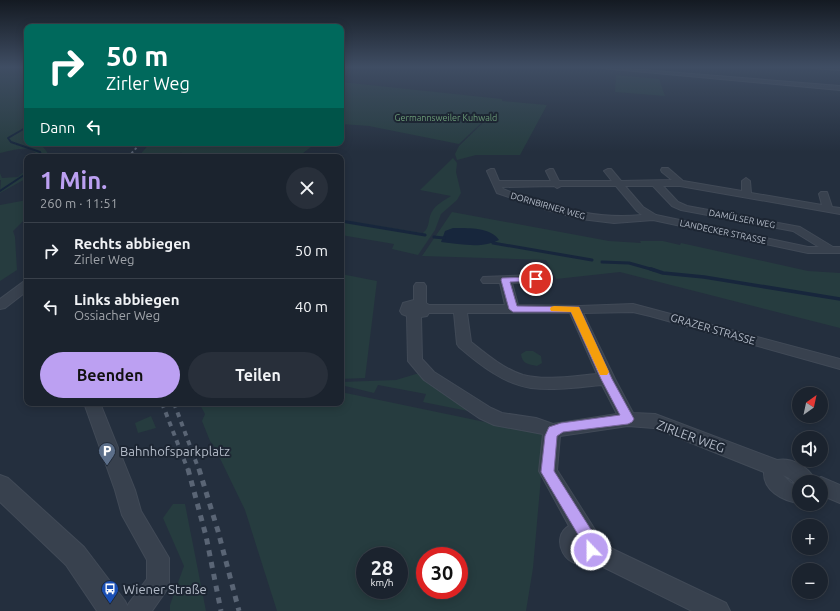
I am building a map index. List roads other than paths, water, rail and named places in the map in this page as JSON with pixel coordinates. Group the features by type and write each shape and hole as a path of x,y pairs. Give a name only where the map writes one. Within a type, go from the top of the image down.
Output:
{"street":[{"path":"665,170 680,184"},
{"path":"491,171 496,184"},
{"path":"550,171 557,184"},
{"path":"608,171 619,184"},
{"path":"746,181 746,194"},
{"name":"DORNBIRNER WEG","path":"653,217 627,219 586,217 510,195 500,191 496,184 680,184 840,211"},
{"name":"LANDECKER STRASSE","path":"619,184 640,209 653,217 808,250 836,250"},
{"name":"DAMÜLSER WEG","path":"656,184 675,204 684,208 796,229 836,250"},
{"path":"824,194 828,209"},
{"path":"487,280 536,279"},
{"path":"505,280 513,309"},
{"path":"420,286 415,361 429,376 473,406 500,420 536,425 554,431 551,436 548,472 589,544 718,611"},
{"path":"0,305 24,287"},
{"name":"GRAZER STRASSE","path":"419,309 579,310 633,308 646,310 840,364"},
{"path":"460,309 464,344 475,353 520,380 537,383 606,379"},
{"path":"579,310 606,379 628,419"},
{"path":"93,406 125,490 132,515 158,558 158,583 137,611"},
{"name":"ZIRLER WEG","path":"554,431 561,428 628,419 655,422 776,468 781,467 791,469 797,475"},
{"path":"0,486 74,556 115,611"},
{"path":"828,491 840,494"}],"water":[{"path":"453,228 485,230 499,240 492,243 478,245 463,245 441,242 445,231"}],"waterway":[{"path":"24,129 8,138 11,142 40,152 41,154"},
{"path":"0,191 24,175"},
{"path":"344,222 425,235"},
{"path":"434,237 444,238"},
{"path":"493,243 592,260"},
{"path":"602,262 629,263 654,270"},
{"path":"654,270 663,273 704,277 840,299"}],"railway":[{"path":"131,154 138,146"},
{"path":"163,406 188,470"},
{"path":"175,406 199,470"},
{"path":"188,469 206,536 221,611"},
{"path":"199,469 218,531 239,611"}],"place":[{"name":"Bahnhofsparkplatz","path":"107,466"},
{"name":"Wiener Straße","path":"110,604"}],"park label":[{"name":"Germannsweiler Kuhwald","path":"446,118"}]}
